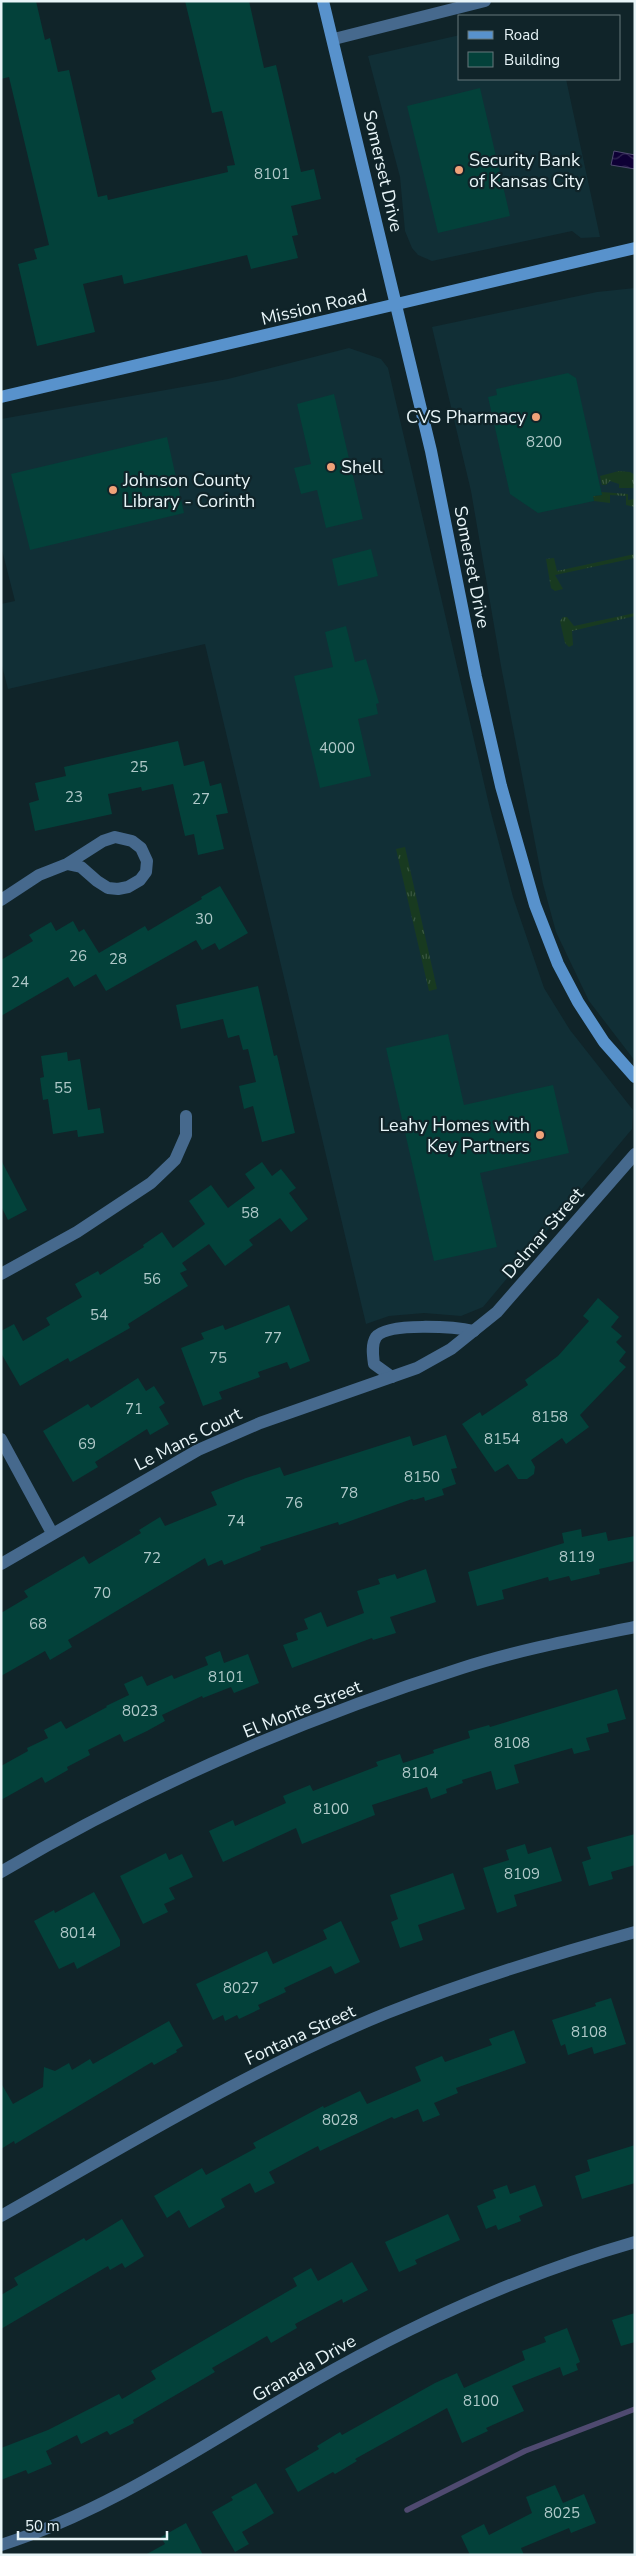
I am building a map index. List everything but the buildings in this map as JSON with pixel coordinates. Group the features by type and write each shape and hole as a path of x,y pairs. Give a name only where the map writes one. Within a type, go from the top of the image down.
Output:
{"street":[{"name":"Somerset Drive","path":"324,1 445,513 476,678 494,757 535,904 558,964 578,1002 604,1042 635,1077"},
{"path":"334,39 485,1"},
{"name":"Mission Road","path":"1,397 396,306 635,248"},
{"path":"1,900 39,875 67,864 103,840 116,837 132,841 141,848 147,861 146,872 140,880 128,887 118,889 108,888 96,881 81,867 67,864"},
{"path":"1,1274 76,1232 151,1183 175,1160 186,1135 186,1116"},
{"name":"Delmar Street","path":"347,1393 417,1368 451,1349 497,1312 529,1278 635,1154"},
{"path":"392,1377 374,1364 372,1350 376,1338 388,1330 451,1327 474,1331"},
{"name":"Le Mans Court","path":"1,1564 198,1450 260,1423 347,1393"},
{"path":"1,1439 52,1533"},
{"name":"El Monte Street","path":"1,1872 99,1818 191,1773 296,1728 462,1668 555,1643 635,1627"},
{"name":"Fontana Street","path":"1,2216 149,2132 277,2064 385,2014 477,1979 635,1932"},
{"name":"Granada Drive","path":"1,2545 74,2518 137,2486 312,2382 374,2348 534,2277 635,2242"}],"shaded area":[{"path":"458,35 458,80 566,80 600,237 581,238 572,231 432,261 418,255 412,248 405,231 400,177 368,56"},
{"path":"635,288 635,1061 589,1001 556,932 543,884 501,666 471,491 432,327 597,292"},
{"path":"349,348 381,359 388,368 490,809 513,897 544,988 570,1030 633,1110 632,1129 483,1307 461,1316 424,1313 389,1316 366,1324 205,644 8,689 1,662 1,604 15,601 1,546 1,419 228,379"}],"green space":[{"path":"619,471 630,472 635,475 635,488 619,488 619,484 610,481 606,485 602,485 600,476"},
{"path":"601,492 628,494 628,500 635,499 635,507 626,505 626,496 610,495 610,503 594,501 593,496 602,495"},
{"path":"635,554 635,558 555,575 563,589 555,591 551,588 546,559 554,558 557,571"},
{"path":"635,613 635,616 572,631 573,645 569,647 565,643 560,621 563,617 567,617 574,626"},
{"path":"405,847 437,989 429,991 396,849"}],"water":[{"path":"614,151 635,155 635,169 611,165"}],"waterway":[{"path":"407,2510 525,2451 635,2409"}],"place":[{"name":"Security Bank of Kansas City","path":"459,170"},
{"name":"CVS Pharmacy","path":"536,417"},
{"name":"Shell","path":"331,467"},
{"name":"Johnson County Library - Corinth","path":"113,490"},
{"name":"Leahy Homes with Key Partners","path":"540,1135"}]}
